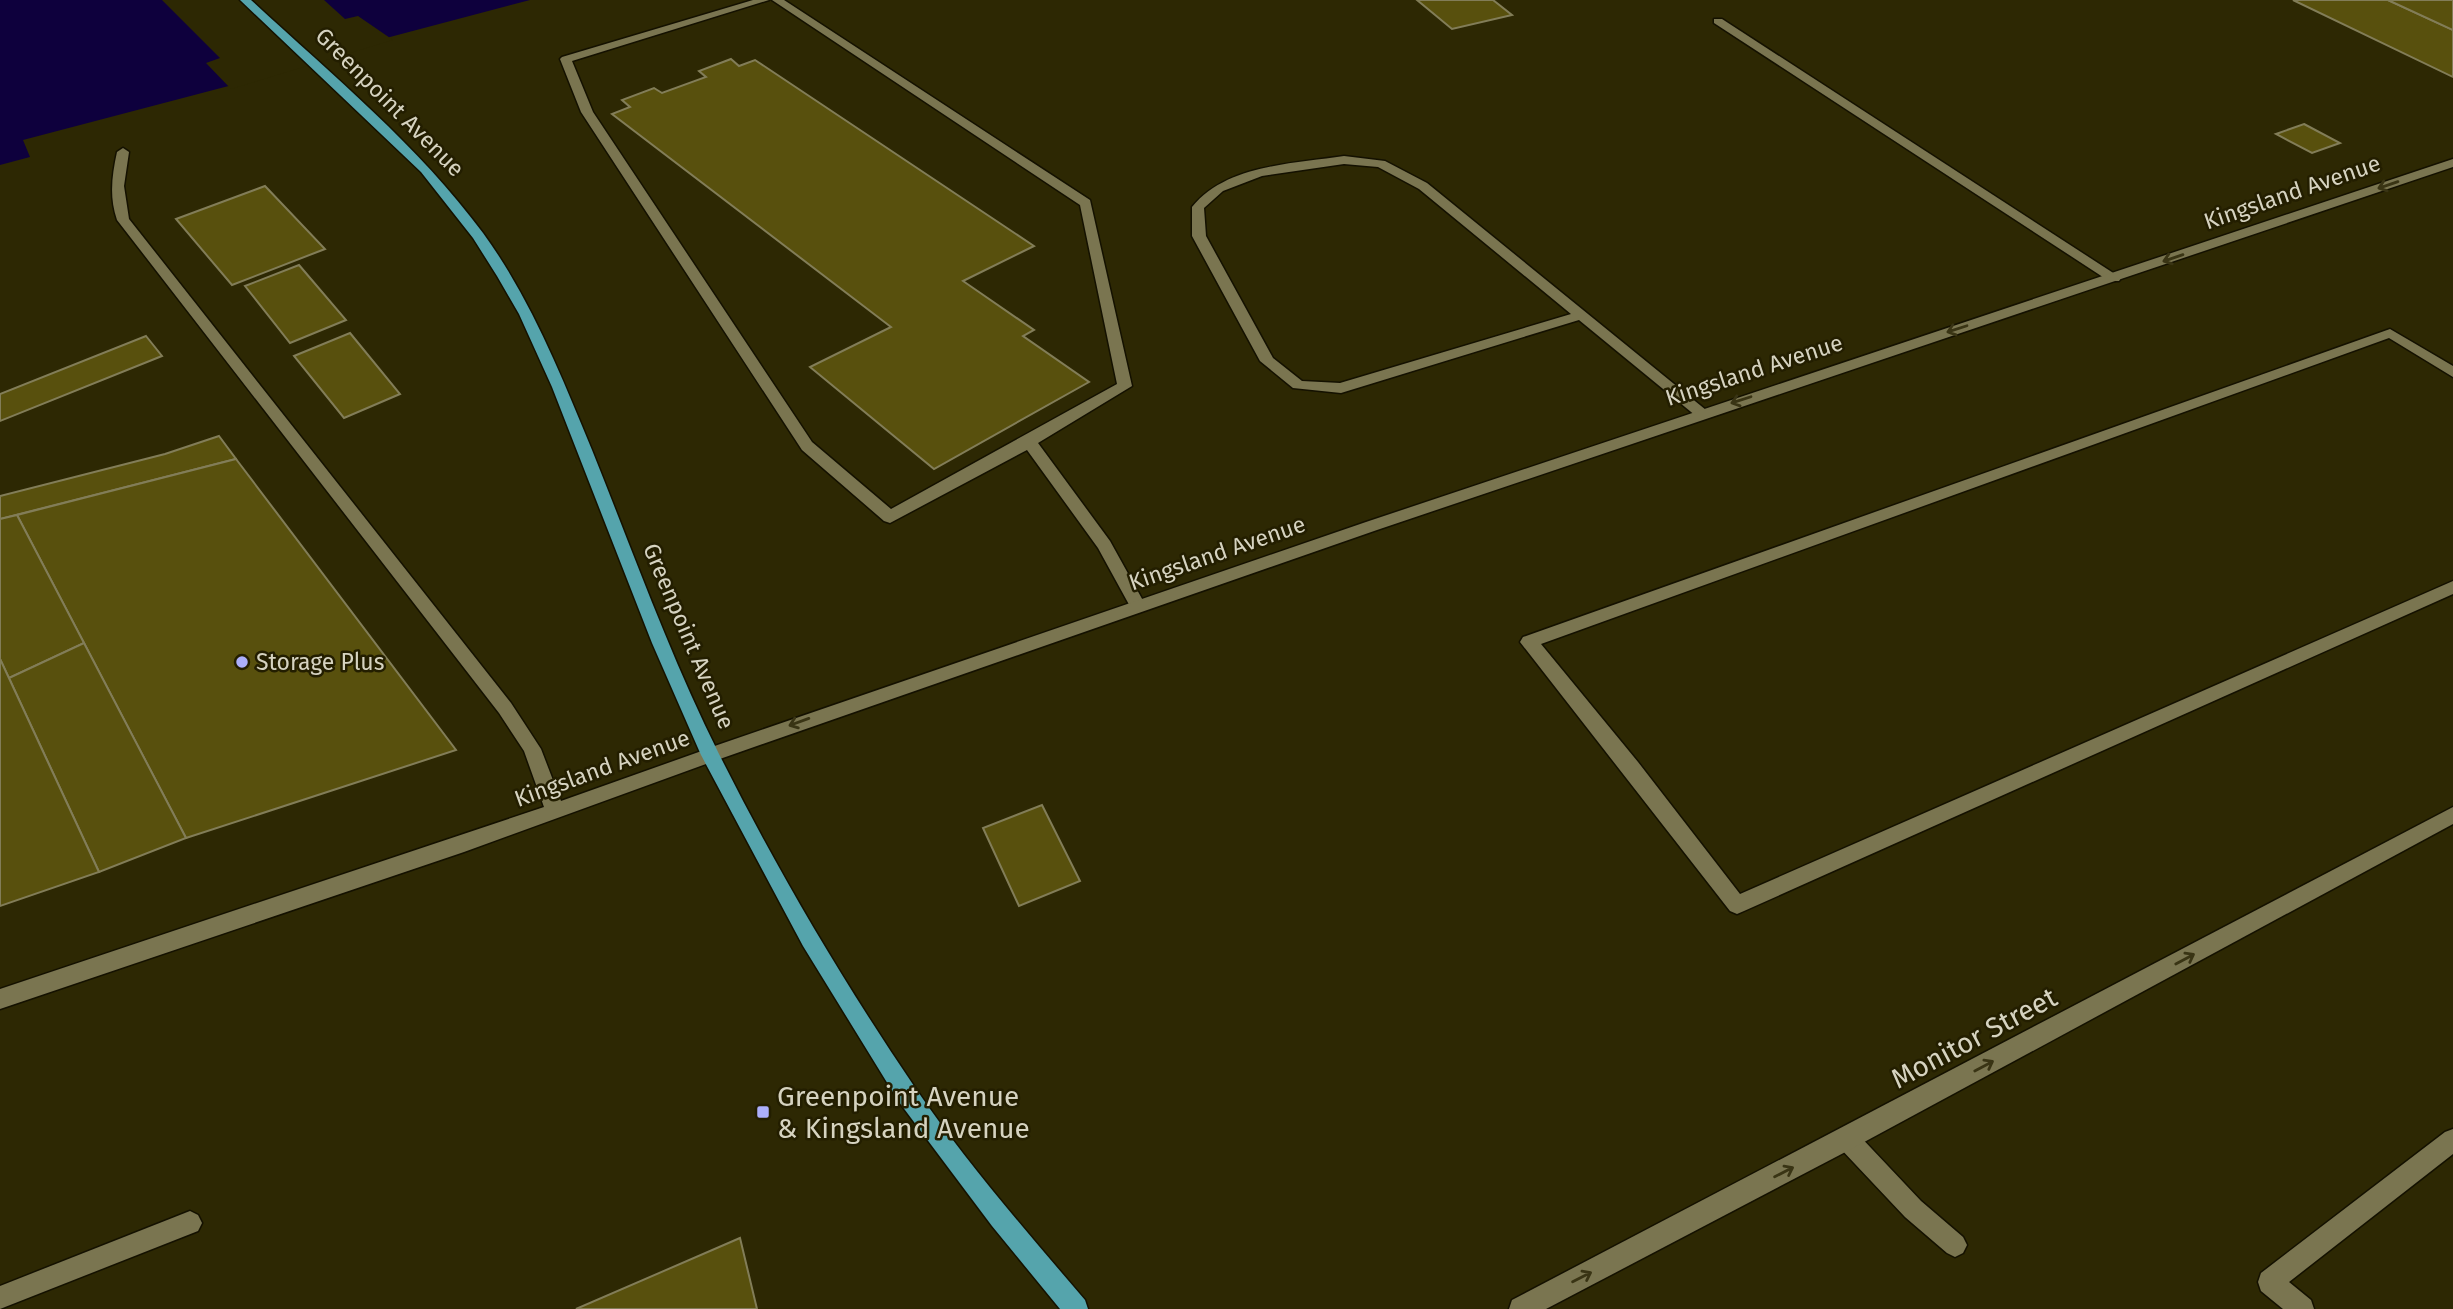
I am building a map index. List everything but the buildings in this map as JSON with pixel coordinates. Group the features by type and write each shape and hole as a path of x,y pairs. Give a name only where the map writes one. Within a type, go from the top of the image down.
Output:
{"main road":[{"name":"Greenpoint Avenue","path":"246,0 396,139 452,201 510,285 559,387 661,643 710,755 810,940 875,1048 968,1176 1076,1309"},
{"path":"764,0 566,59 587,111 807,446 890,517 1029,442 1125,386 1086,203 777,0"},
{"path":"1718,21 2114,278"},
{"path":"123,152 117,206 123,220 505,708 532,749 555,811"},
{"path":"1582,315 1341,388 1298,385 1267,361 1199,236 1198,207 1219,188 1259,173 1343,160 1381,164 1423,186 1582,315 1701,413"},
{"name":"Kingsland Avenue","path":"0,999 464,844 863,699 1701,413 2450,166"},
{"path":"2453,372 2390,333 1529,642 1631,767 1737,905 2453,587"},
{"path":"1029,442 1104,545 1138,606"},
{"name":"Monitor Street","path":"1521,1309 1847,1139 2453,815"},
{"path":"1847,1139 1913,1209 1955,1245"},
{"path":"2302,1309 2270,1282 2453,1140"},
{"path":"0,1298 190,1223"}],"shaded area":[{"path":"0,0 530,0 390,37 240,83 23,140 30,157 0,165"}],"pier":[{"path":"162,0 324,0 345,19 358,16 393,40 231,89 206,63 220,58"}],"place":[{"name":"Storage Plus","path":"242,662"},
{"name":"Greenpoint Avenue & Kingsland Avenue","path":"763,1112"}]}
